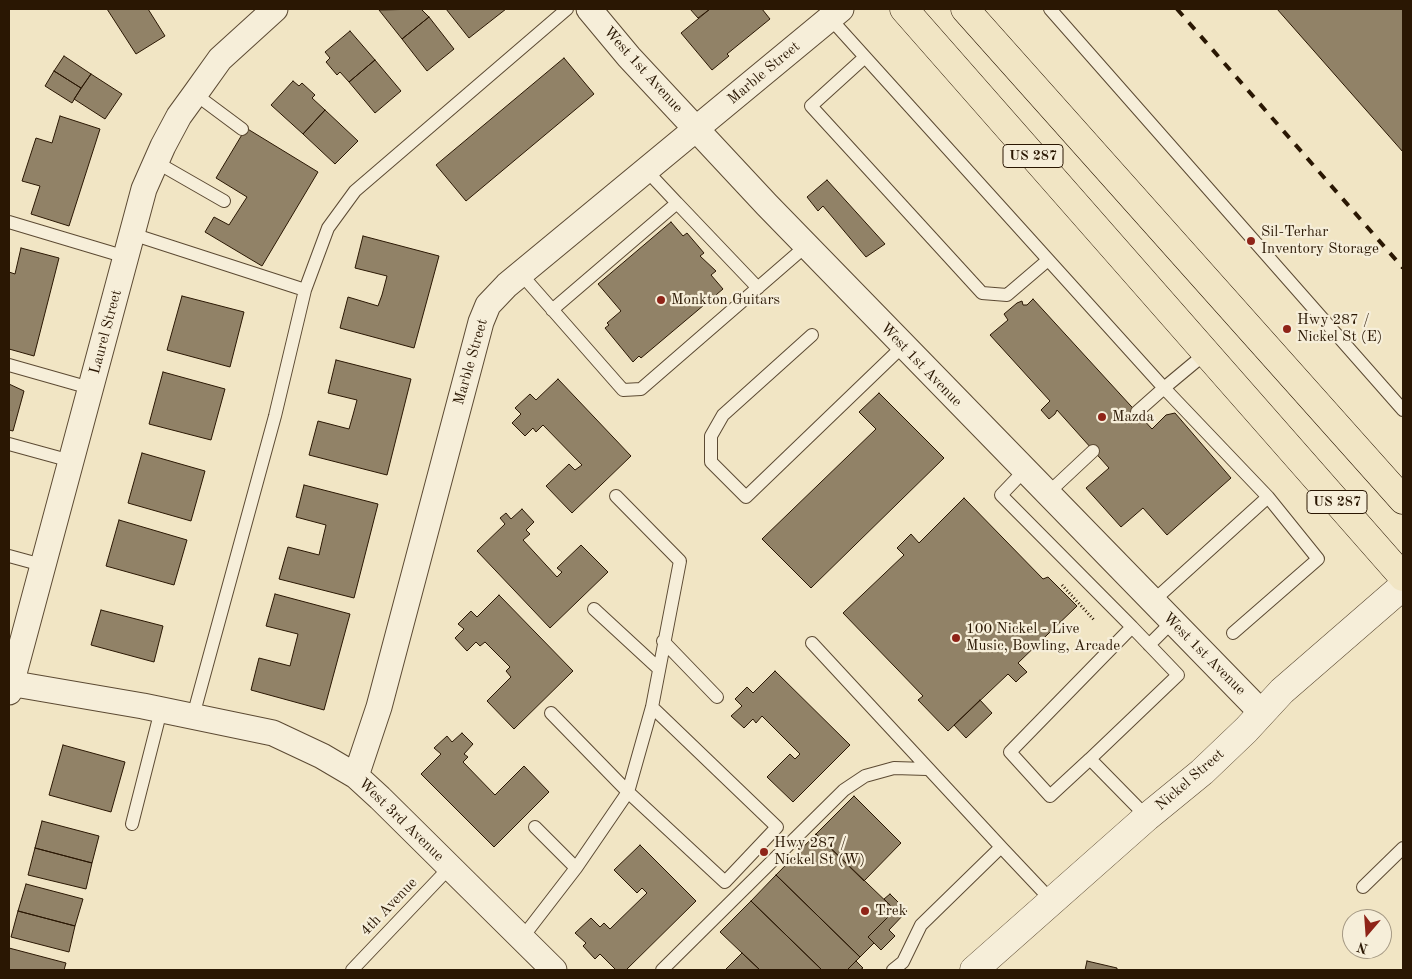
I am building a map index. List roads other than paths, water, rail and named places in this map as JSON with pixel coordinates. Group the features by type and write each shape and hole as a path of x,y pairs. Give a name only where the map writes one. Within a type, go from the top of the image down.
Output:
{"main road":[{"name":"US 287","path":"904,9 1403,577"},
{"name":"US 287","path":"965,9 1403,500"}],"street":[{"name":"Laurel Street","path":"10,686 144,189 179,116 220,59 275,9"},
{"name":"West 1st Avenue","path":"599,12 629,57 806,246 1262,713"},
{"name":"Marble Street","path":"356,776 379,707 481,322 488,305 521,274 696,129 831,12"},
{"name":"Nickel Street","path":"974,970 1147,816 1208,766 1282,692 1403,586"},
{"name":"West 3rd Avenue","path":"10,686 161,710 273,733 322,756 356,776 554,970"}],"lane":[{"path":"193,716 274,416 304,290 328,228 355,191 567,9"},
{"path":"1050,9 1403,410"},
{"path":"831,12 865,57 1164,388 1268,497 1318,558 1233,633"},
{"path":"865,57 812,106 982,293 1006,295 1048,260"},
{"path":"195,94 242,129"},
{"path":"156,162 224,201"},
{"path":"646,170 758,288"},
{"path":"552,310 677,203"},
{"path":"9,222 129,246 304,290"},
{"path":"521,274 623,390 640,389 806,246"},
{"path":"812,335 724,415 711,436 711,462 746,497 903,346"},
{"path":"1137,412 1206,353"},
{"path":"9,365 90,388"},
{"path":"9,444 71,461"},
{"path":"1047,494 1093,451"},
{"path":"1024,471 1001,495 1132,627 1178,675 1050,796 1010,752 1132,627"},
{"path":"522,938 576,868 628,792 652,707 658,668 680,562 616,496"},
{"path":"1152,602 1268,497"},
{"path":"9,556 42,565"},
{"path":"594,609 658,668"},
{"path":"1149,645 1172,622"},
{"path":"664,641 717,697"},
{"path":"812,643 927,769 1052,901"},
{"path":"551,713 628,792 725,882 777,828 652,707"},
{"path":"132,824 161,710"},
{"path":"1090,759 1147,816"},
{"path":"662,970 844,790 865,776 894,768 927,769"},
{"path":"535,827 576,868"},
{"path":"893,970 903,962 921,925 1001,848"},
{"path":"1363,887 1403,848"},
{"name":"4th Avenue","path":"352,970 450,867"}],"railway":[{"path":"1177,9 1403,268"}],"place":[{"name":"Sil-Terhar Inventory Storage","path":"1251,241"},
{"name":"Monkton Guitars","path":"661,300"},
{"name":"Hwy 287 / Nickel St (E)","path":"1287,329"},
{"name":"Mazda","path":"1102,417"},
{"name":"100 Nickel - Live Music, Bowling, Arcade","path":"956,638"},
{"name":"Hwy 287 / Nickel St (W)","path":"764,852"},
{"name":"Trek","path":"865,911"}]}
